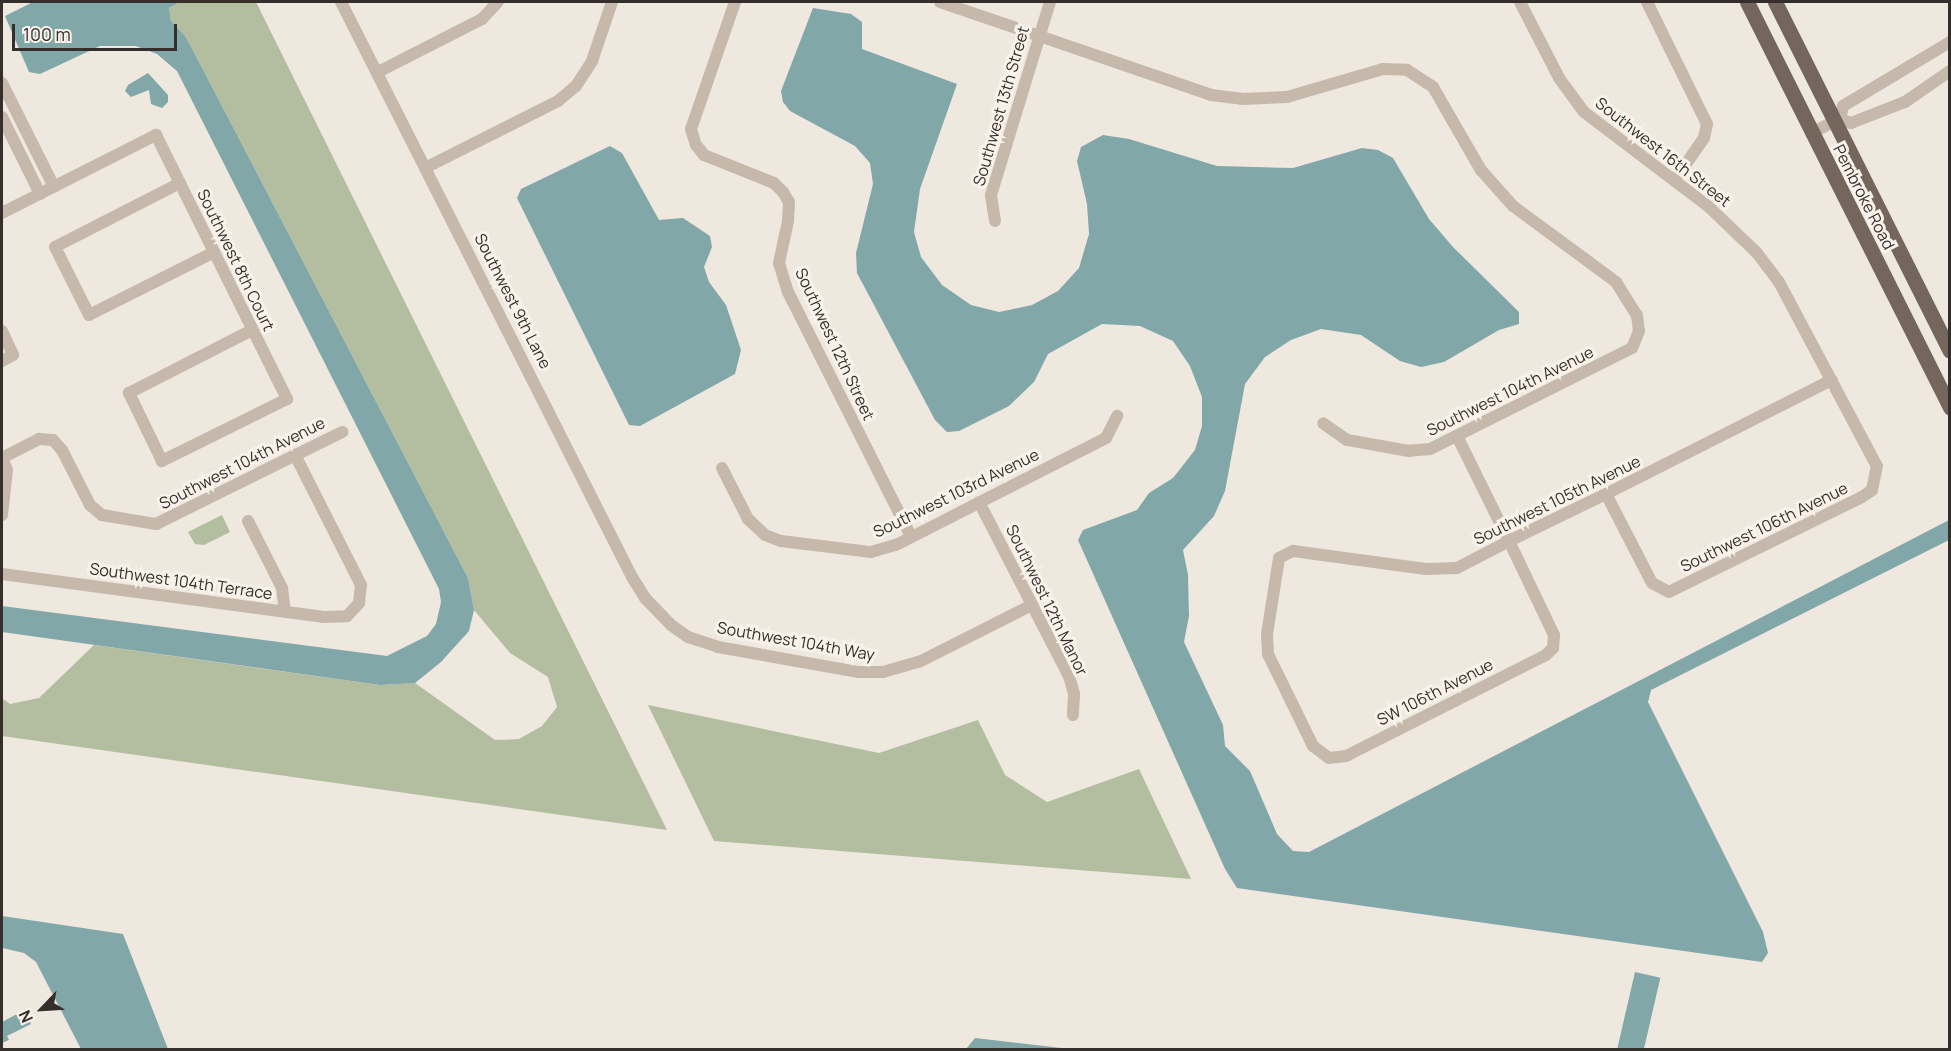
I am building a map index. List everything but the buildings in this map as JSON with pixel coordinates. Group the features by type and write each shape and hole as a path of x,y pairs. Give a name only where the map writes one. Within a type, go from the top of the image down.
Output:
{"main road":[{"name":"Pembroke Road","path":"1747,2 1950,408"},
{"name":"Pembroke Road","path":"1775,2 1837,120 1950,351"}],"street":[{"name":"Southwest 9th Lane","path":"341,2 427,167 632,577 657,613"},
{"path":"378,72 482,19 498,2"},
{"path":"427,167 558,101 576,86 592,61 612,2"},
{"name":"Southwest 12th Street","path":"735,2 692,129 696,145 704,155 774,183 789,202 788,221 779,263 788,292 911,537"},
{"path":"940,2 1039,36"},
{"name":"Southwest 13th Street","path":"995,221 991,195 1050,2"},
{"name":"Southwest 16th Street","path":"1520,2 1574,100 1596,124 1709,207 1757,253 1796,309 1876,466 1876,480"},
{"path":"1647,2 1707,124 1704,138 1674,181"},
{"name":"Southwest 104th Avenue","path":"1039,36 1211,95 1242,99 1308,94 1383,69 1407,70 1433,87 1481,170 1513,206 1616,282 1637,315 1638,340 1617,358 1458,438 1430,449 1409,451 1347,440 1323,423"},
{"path":"1837,120 1843,106 1950,42"},
{"path":"1811,133 1837,120 1851,123 1905,102 1950,71"},
{"path":"2,83 54,187 2,213"},
{"path":"14,108 2,116 40,194"},
{"name":"Southwest 8th Court","path":"54,187 156,135 287,399 162,461 129,393 252,330"},
{"path":"25,162 38,155"},
{"path":"180,183 55,247 89,315 214,252"},
{"path":"2,331 7,358"},
{"name":"Southwest 105th Avenue","path":"1329,758 1313,746 1268,654 1267,634 1280,558 1293,551 1441,570 1457,568 1832,380"},
{"name":"Southwest 103rd Avenue","path":"722,468 748,519 773,539 857,552 879,550 911,537 1106,438 1117,416"},
{"name":"Southwest 104th Avenue","path":"2,458 39,439 53,440 90,505 102,515 156,524 342,432"},
{"path":"1458,438 1509,541"},
{"name":"Southwest 104th Terrace","path":"2,573 335,618 353,610 362,597 361,585 295,455"},
{"path":"2,458 7,470 2,515"},
{"name":"Southwest 106th Avenue","path":"1606,494 1652,583 1669,592 1862,497 1876,480"},
{"name":"Southwest 12th Manor","path":"979,502 1069,676 1074,694 1073,715"},
{"path":"248,521 282,588 285,612"},
{"name":"SW 106th Avenue","path":"1329,758 1346,756 1546,655 1553,648 1554,635 1509,541"},
{"name":"Southwest 104th Way","path":"657,613 688,637 718,647 859,672 883,672 919,662 1032,604"}],"green space":[{"path":"180,2 256,2 667,830 2,736 2,698 10,704 39,698 94,645 380,685 415,683 495,740 519,739 542,726 557,707 548,677 510,653 474,610 468,578 186,37 171,21 169,8"},
{"path":"222,515 230,532 204,545 195,544 188,532"},
{"path":"648,705 879,753 978,720 1005,775 1047,802 1139,769 1191,879 714,841"}],"water":[{"path":"33,2 180,2 169,8 171,21 186,37 468,578 474,610 469,631 441,662 415,683 380,685 2,632 2,606 387,656 427,636 436,624 441,602 439,589 177,71 157,54 136,46 100,46 40,74 29,72 5,16"},
{"path":"813,8 851,14 862,22 862,49 957,84 920,189 914,232 921,257 942,285 971,305 999,312 1032,305 1058,291 1079,268 1089,234 1087,204 1077,161 1081,147 1103,135 1129,139 1217,166 1293,168 1362,148 1378,150 1393,158 1429,219 1453,247 1519,312 1519,324 1499,330 1444,362 1421,367 1400,361 1361,335 1321,329 1291,340 1265,357 1245,384 1225,491 1214,516 1183,550 1188,575 1189,616 1184,642 1223,725 1225,746 1250,771 1277,834 1293,851 1309,852 1949,520 1949,540 1651,690 1648,702 1763,932 1768,953 1762,962 1237,888 1225,869 1078,540 1083,530 1137,510 1149,493 1173,478 1195,450 1202,426 1202,397 1190,366 1173,341 1140,326 1102,324 1048,354 1034,382 1009,406 959,431 947,432 935,420 857,273 856,253 873,184 870,163 855,146 790,111 783,102 781,91"},
{"path":"148,73 168,95 168,102 162,108 151,104 149,90 131,97 125,91 128,85"},
{"path":"610,146 622,153 659,220 683,218 710,236 712,247 704,267 709,282 726,305 741,350 735,374 640,426 629,425 517,198 521,189"},
{"path":"2,916 123,934 168,1049 81,1049 36,962 24,953 2,948"},
{"path":"1635,972 1660,978 1644,1050 1617,1048"},
{"path":"17,1014 19,1020 27,1016 31,1024 7,1036 9,1040 2,1043 2,1022"},
{"path":"975,1038 1070,1049 966,1049"}]}
